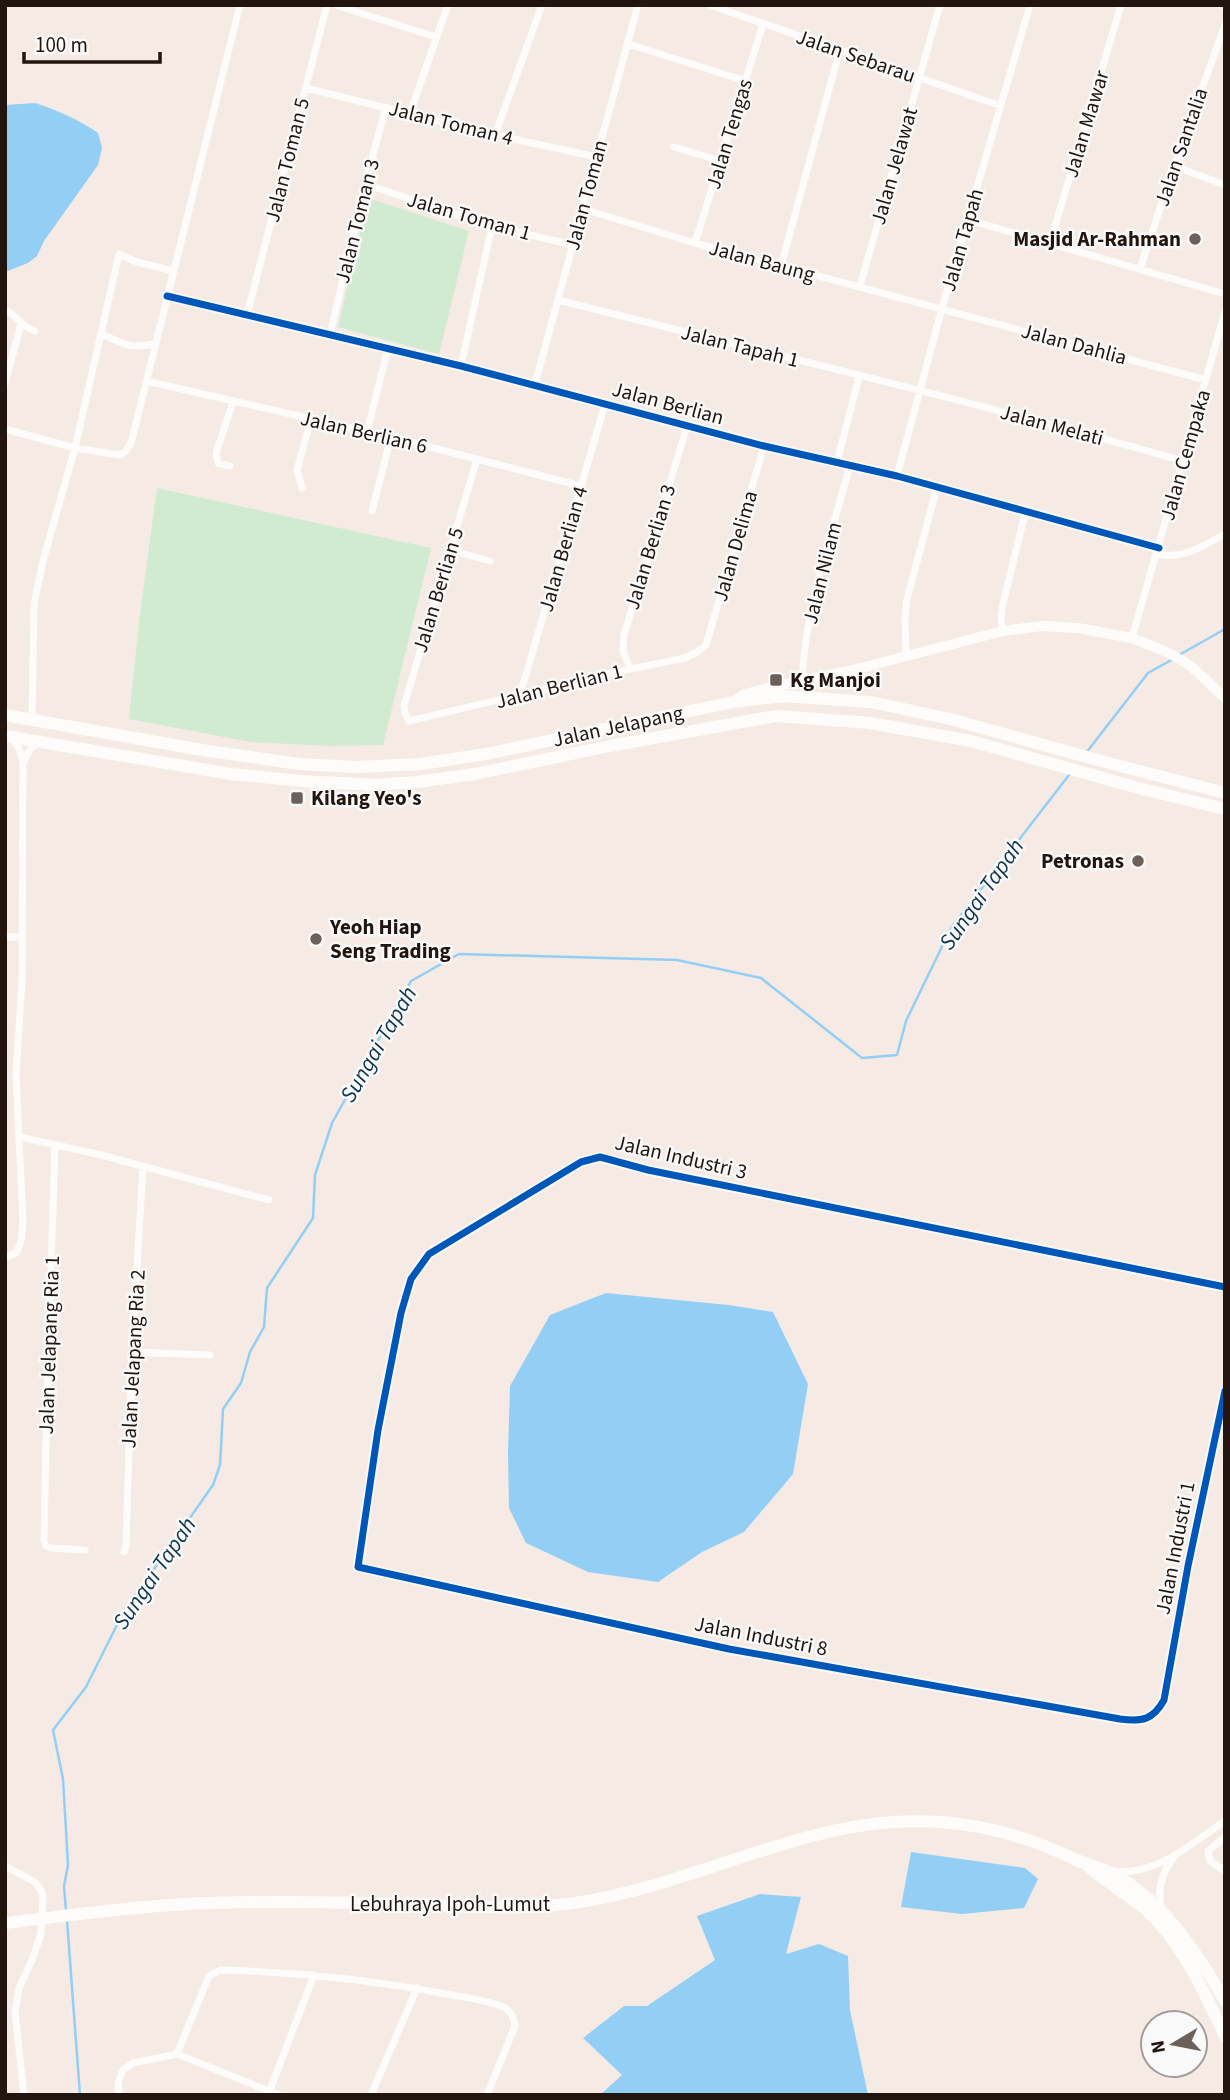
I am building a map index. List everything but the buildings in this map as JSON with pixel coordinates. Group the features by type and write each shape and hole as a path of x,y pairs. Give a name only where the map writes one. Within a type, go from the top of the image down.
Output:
{"main road":[{"name":"Jalan Jelapang","path":"5,715 202,750 299,764 357,767 421,764 486,754 733,702 783,696 871,702 950,719 1225,793"},
{"path":"733,702 765,707 776,716 786,704 815,699"},
{"name":"Jalan Jelapang","path":"8,736 231,774 376,785 475,774 776,716 870,723 971,741 1225,809"},
{"name":"Lebuhraya Ipoh-Lumut","path":"5,1923 94,1912 216,1903 483,1908 548,1906 613,1897 822,1833 876,1823 917,1820 1010,1833 1054,1849 1087,1866 1143,1907 1162,1927 1196,1978 1225,2036"},
{"name":"Lebuhraya Ipoh-Lumut","path":"1087,1866 1105,1870 1124,1881 1163,1912 1204,1964 1225,2001"}],"street":[{"path":"5,429 75,448 118,455 125,452 131,443 240,5"},
{"name":"Jalan Toman 5","path":"247,315 327,5"},
{"path":"335,5 436,37"},
{"path":"410,113 448,5"},
{"path":"495,135 542,5"},
{"name":"Jalan Toman","path":"535,384 638,5"},
{"name":"Jalan Sebarau","path":"710,5 1001,106"},
{"name":"Jalan Jelawat","path":"860,286 940,5"},
{"name":"Jalan Tapah","path":"897,476 942,308 1030,5"},
{"name":"Jalan Mawar","path":"1050,243 1121,5"},
{"name":"Jalan Tengas","path":"695,243 763,24"},
{"name":"Jalan Santalia","path":"1140,269 1225,25"},
{"path":"628,44 746,81"},
{"path":"781,265 840,49"},
{"name":"Jalan Toman 4","path":"306,88 495,135 597,157"},
{"name":"Jalan Toman 3","path":"330,334 386,107"},
{"path":"674,147 721,161"},
{"path":"1174,166 1225,186"},
{"name":"Jalan Toman 1","path":"365,184 492,226 573,245"},
{"name":"Jalan Baung","path":"583,209 695,243 942,308"},
{"path":"969,220 1225,294"},
{"path":"461,366 492,226"},
{"path":"32,720 34,604 43,561 75,448 119,254 137,262 174,271"},
{"name":"Jalan Berlian","path":"167,296 535,384 764,446 897,476 1026,510 1170,557 1190,553 1225,534"},
{"name":"Jalan Tapah 1","path":"558,300 921,392"},
{"name":"Jalan Dahlia","path":"942,308 1206,380"},
{"path":"5,310 21,324 35,331"},
{"name":"Jalan Cempaka","path":"1132,638 1225,313"},
{"path":"5,383 21,324"},
{"path":"102,334 126,346 138,348 156,344"},
{"path":"367,432 388,348"},
{"path":"836,462 859,377"},
{"name":"Jalan Berlian 6","path":"146,381 391,437 581,486"},
{"name":"Jalan Melati","path":"921,392 1042,421 1183,461"},
{"path":"230,466 220,465 216,453 233,402"},
{"name":"Jalan Berlian 4","path":"520,695 606,404"},
{"path":"302,488 297,470 311,419"},
{"name":"Jalan Berlian 3","path":"630,668 623,651 624,635 687,426"},
{"path":"372,511 391,437"},
{"name":"Jalan Delima","path":"706,645 764,446"},
{"name":"Jalan Berlian 5","path":"409,721 404,706 477,459"},
{"name":"Jalan Nilam","path":"802,682 806,635 850,465"},
{"path":"906,656 907,599 937,487"},
{"path":"1003,631 1003,603 1026,510"},
{"path":"450,550 490,561"},
{"path":"733,702 745,694 1003,631 1042,626 1078,628 1132,638 1171,654 1192,667 1225,698"},
{"name":"Jalan Berlian 1","path":"409,721 630,668 685,658 706,645"},
{"path":"5,1258 18,1252 23,1222 16,1074 22,980 23,763 19,748 8,736"},
{"path":"23,763 31,748 41,742"},
{"path":"5,937 22,937"},
{"path":"20,1137 101,1155 269,1200"},
{"name":"Jalan Jelapang Ria 1","path":"55,1145 44,1541 50,1548 85,1550"},
{"name":"Jalan Industri 3","path":"358,1567 378,1430 401,1313 411,1279 429,1254 581,1161 600,1157 660,1172 1225,1287"},
{"name":"Jalan Jelapang Ria 2","path":"124,1552 132,1352 144,1167"},
{"path":"132,1352 210,1355"},
{"name":"Jalan Industri 1","path":"1158,1710 1164,1700 1188,1566 1225,1391"},
{"name":"Jalan Industri 8","path":"358,1567 729,1649 1108,1717 1140,1720 1150,1717 1158,1710"},
{"path":"1105,1870 1126,1873 1152,1866 1178,1853 1225,1821"},
{"path":"1225,1838 1208,1851 1210,1861 1225,1871"},
{"path":"1163,1912 1160,1901 1162,1879 1178,1853"},
{"path":"5,1866 35,1882 43,1897 41,1934 19,1988 15,2012 24,2095"},
{"path":"177,2054 209,1976 220,1970 314,1975 416,1988 505,2008 513,2016 515,2026 487,2095"},
{"path":"270,2091 314,1975"},
{"path":"371,2095 416,1988"},
{"path":"119,2095 118,2082 123,2070 133,2063 177,2054 279,2095"}],"green space":[{"path":"368,198 469,231 439,354 338,327"},
{"path":"157,488 431,548 383,745 331,746 251,742 129,719"}],"water":[{"path":"35,103 67,115 98,133 102,148 98,165 44,241 37,256 28,263 5,272 5,105"},
{"path":"606,1293 773,1312 808,1384 793,1474 744,1532 702,1552 658,1582 588,1572 526,1543 509,1508 510,1386 550,1315"},
{"path":"911,1852 1025,1868 1038,1879 1024,1908 962,1914 901,1907"},
{"path":"760,1894 801,1897 786,1954 819,1944 848,1956 850,2010 868,2095 600,2095 622,2075 583,2038 624,2006 647,2006 715,1960 697,1916"}],"waterway":[{"name":"Sungai Tapah","path":"1179,655 1225,629"},
{"name":"Sungai Tapah","path":"1086,753 1148,673 1173,659"},
{"name":"Sungai Tapah","path":"66,1910 64,1886 68,1865 63,1779 53,1730 86,1687 123,1613 213,1485 220,1465 223,1409 241,1383 250,1352 264,1327 267,1288 313,1218 315,1175 332,1123 411,981 459,954 677,960 761,978 862,1058 897,1055 906,1021 951,928 1069,775"},
{"name":"Sungai Tapah","path":"67,1920 80,2095"}],"cycle path":[{"path":"167,296 461,366 764,446 897,476 1159,548"},
{"path":"1225,1287 648,1170 600,1157 581,1162 429,1254 411,1279 401,1313 378,1430 358,1567 729,1649 1120,1719 1141,1720 1156,1712 1164,1700 1188,1566 1225,1391"}],"place":[{"name":"Masjid Ar-Rahman","path":"1195,239"},
{"name":"Kg Manjoi","path":"776,680"},
{"name":"Kilang Yeo's","path":"297,798"},
{"name":"Petronas","path":"1138,861"},
{"name":"Yeoh Hiap Seng Trading","path":"316,939"}]}
